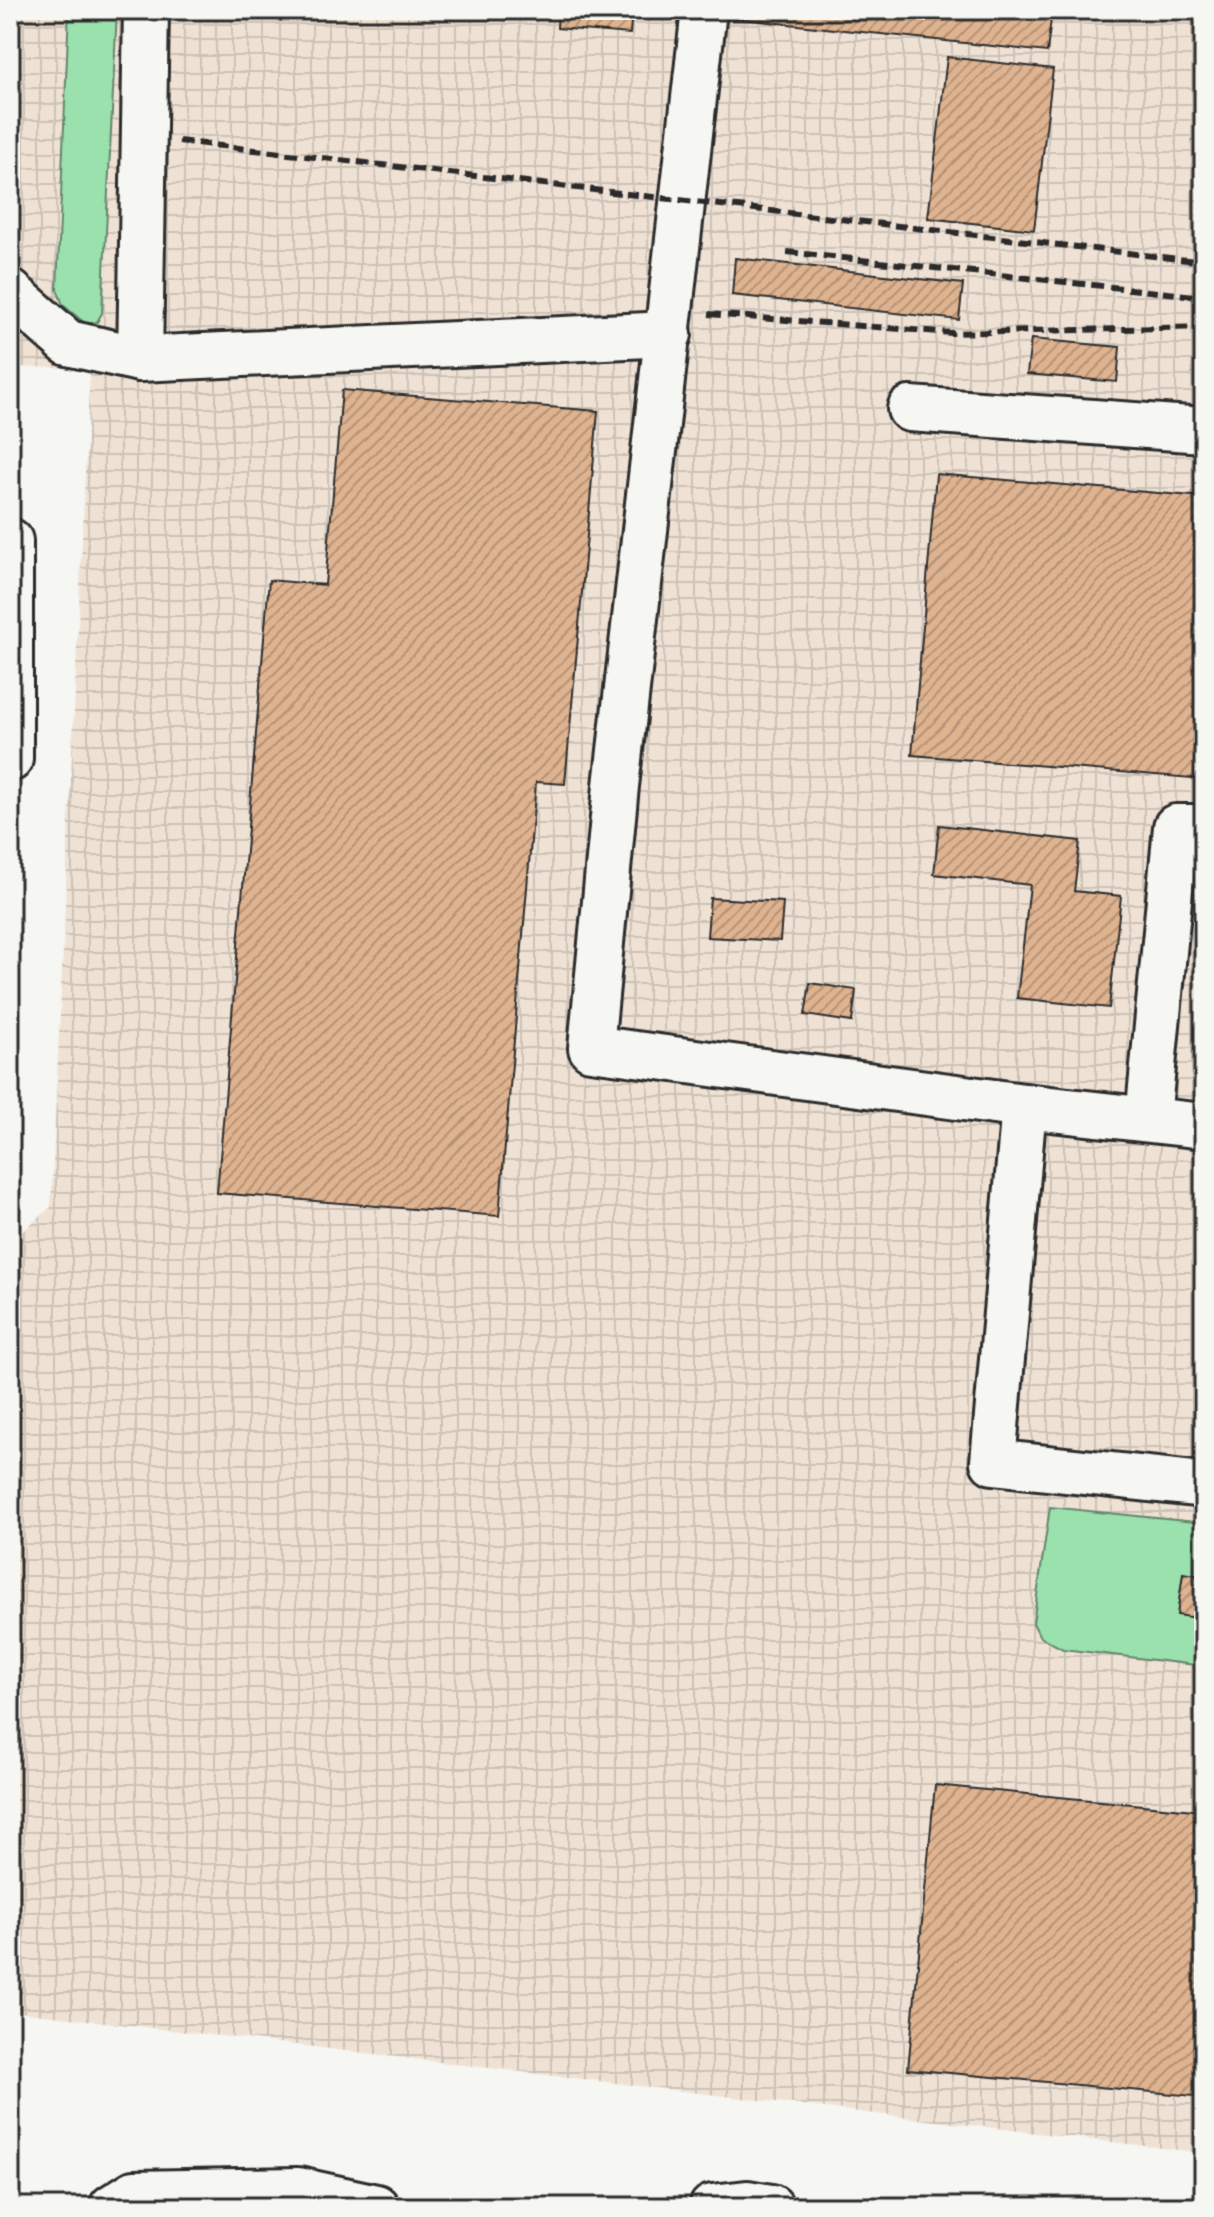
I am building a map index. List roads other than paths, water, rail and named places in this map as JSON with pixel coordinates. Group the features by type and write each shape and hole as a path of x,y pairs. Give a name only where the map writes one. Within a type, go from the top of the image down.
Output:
{"street":[{"path":"140,359 146,10"},
{"path":"704,10 616,786 591,1048 1024,1106 1204,1126"},
{"path":"10,292 68,343 140,359 669,334"},
{"path":"910,409 1204,430"},
{"path":"10,541 10,759"},
{"path":"1148,1119 1176,827 1204,827"},
{"path":"1024,1106 993,1462 1204,1485"},
{"path":"112,2207 134,2193 298,2190 376,2207"},
{"path":"712,2207 747,2203 771,2207"}],"railway":[{"path":"179,141 1204,262"},
{"path":"787,252 1204,297"},
{"path":"709,314 952,333 1204,327"}]}
